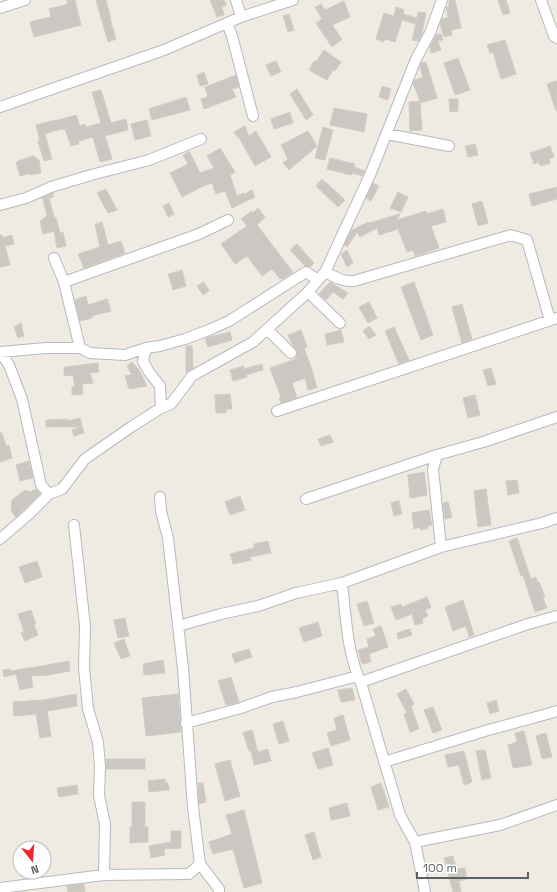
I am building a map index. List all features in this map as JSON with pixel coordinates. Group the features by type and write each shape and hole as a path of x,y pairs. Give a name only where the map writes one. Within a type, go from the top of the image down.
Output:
{"street":[{"path":"0,8 25,0"},
{"path":"236,0 242,17"},
{"path":"0,107 164,50 242,17 293,0"},
{"path":"0,539 28,515 49,494 62,489 85,460 130,427 161,408 171,404 192,376 253,342 308,292 322,276 370,175 416,59 430,33 442,0"},
{"path":"540,0 554,36 557,38"},
{"path":"227,23 232,36 253,116"},
{"path":"387,134 449,146"},
{"path":"0,205 26,198 51,187 149,160 201,139"},
{"path":"64,282 199,234 228,220"},
{"path":"0,352 46,348 80,348 90,353 125,355 146,348 185,339 209,330 255,305 306,272 348,282 511,235 527,240 553,319 277,411"},
{"path":"54,258 64,282 80,348"},
{"path":"308,292 340,323"},
{"path":"267,329 291,353"},
{"path":"146,348 143,361 149,372 160,386 161,408"},
{"path":"0,352 9,364 22,399 41,486 49,494"},
{"path":"306,499 557,417"},
{"path":"437,455 433,469 440,547"},
{"path":"160,497 161,511 168,538 183,668 193,807 200,864 219,888 219,892"},
{"path":"178,626 221,614 258,606 296,593 342,583 440,547 542,523 557,518"},
{"path":"74,525 85,626 84,668 88,709 98,742 100,767 99,796 105,824 104,875"},
{"path":"342,583 347,634 359,679 400,815 415,842 425,892"},
{"path":"186,723 241,708 272,697 359,679 557,616"},
{"path":"384,762 557,710"},
{"path":"415,842 500,826 557,805"},
{"path":"0,888 104,875 189,874 200,864"}],"building":[{"path":"67,0 75,0 81,25 34,37 30,22 51,17 49,9 68,4"},
{"path":"96,0 106,0 116,39 108,42"},
{"path":"210,0 224,0 226,5 222,7 224,15 217,17"},
{"path":"449,0 455,0 461,28 451,30 452,35 444,37 440,24 442,19 448,17 446,7 449,7"},
{"path":"498,0 506,0 510,13 503,15"},
{"path":"344,1 350,17 332,25 342,39 332,47 316,23 322,19 315,7 321,4 325,10"},
{"path":"396,7 404,10 403,14 417,18 418,12 426,13 422,34 418,41 412,40 416,24 402,20 395,42 385,39 384,42 376,39 384,13 394,16"},
{"path":"289,14 294,30 288,32 283,16"},
{"path":"441,34 443,40 438,41 441,50 431,53 430,47 436,35"},
{"path":"505,40 516,74 501,79 493,52 490,53 487,45"},
{"path":"324,50 341,62 335,71 333,70 327,80 309,70 314,61 316,62"},
{"path":"458,58 470,90 455,95 444,63"},
{"path":"276,61 281,72 271,76 266,65"},
{"path":"426,62 437,98 420,103 422,130 410,131 409,102 420,101 413,83 415,80 423,77 420,67 421,63"},
{"path":"204,72 208,84 200,86 197,75"},
{"path":"236,75 239,87 232,89 236,97 204,109 201,99 208,97 205,87"},
{"path":"557,81 557,111 556,111 547,84"},
{"path":"382,86 391,89 388,100 379,97"},
{"path":"297,89 313,115 306,120 290,94"},
{"path":"101,90 111,123 126,119 128,130 105,136 112,159 100,162 93,137 78,141 79,144 71,146 65,129 61,129 45,134 52,159 44,161 38,141 40,141 36,125 76,115 80,126 85,124 86,127 101,123 92,92"},
{"path":"186,97 190,110 152,120 149,109"},
{"path":"449,99 458,99 458,111 450,112"},
{"path":"334,108 367,114 364,132 330,125"},
{"path":"290,112 293,123 274,129 271,119"},
{"path":"147,120 151,136 135,140 131,124"},
{"path":"245,126 249,136 256,131 271,157 255,166 238,136 237,137 234,132"},
{"path":"323,127 333,130 325,160 315,158"},
{"path":"308,131 317,146 289,170 283,163 288,159 281,145"},
{"path":"475,144 478,155 468,157 465,146"},
{"path":"550,146 554,157 549,159 550,163 540,166 539,162 534,164 530,153"},
{"path":"220,148 235,172 230,175 237,196 252,190 255,197 232,208 225,191 216,194 212,183 182,197 170,173 188,164 183,155 189,151 200,173 214,168 207,156"},
{"path":"33,156 39,160 41,173 30,175 30,173 20,176 16,162"},
{"path":"330,158 355,164 354,167 365,171 362,176 327,169"},
{"path":"322,179 345,200 338,207 316,186"},
{"path":"373,183 379,186 371,201 366,198"},
{"path":"557,187 557,199 532,206 529,194"},
{"path":"106,189 117,210 108,213 97,193"},
{"path":"398,192 408,197 401,212 390,208"},
{"path":"53,193 53,197 49,198 60,233 63,232 66,246 57,248 54,231 43,234 40,221 47,216 43,199 41,198"},
{"path":"482,201 488,223 478,226 472,204"},
{"path":"169,203 174,214 168,217 163,206"},
{"path":"258,208 265,217 257,225 293,272 283,279 280,279 272,269 262,276 247,256 235,264 221,244 247,226 241,219 252,211 253,213"},
{"path":"443,209 446,222 431,226 439,248 415,256 413,250 407,252 398,229 379,235 377,228 360,237 357,232 347,247 344,245 352,230 368,222 369,223 400,214 397,220 426,211 427,214"},
{"path":"102,222 108,245 121,241 125,253 84,268 78,254 100,247 95,224"},
{"path":"0,235 2,235 3,238 12,235 14,244 5,246 10,265 0,267"},
{"path":"297,244 314,263 310,267 305,266 290,250"},
{"path":"347,250 353,263 347,267 341,254"},
{"path":"182,270 186,286 173,290 168,274"},
{"path":"204,282 209,291 203,295 197,286"},
{"path":"330,282 348,293 343,299 333,292 326,300 319,294"},
{"path":"414,282 433,335 421,340 401,287"},
{"path":"86,296 88,305 107,299 111,311 80,321 75,300"},
{"path":"369,302 377,318 368,323 359,307"},
{"path":"462,304 472,339 462,343 452,307"},
{"path":"21,323 24,336 18,338 14,327"},
{"path":"369,326 376,335 369,339 363,331"},
{"path":"394,327 409,360 399,364 385,331"},
{"path":"301,330 307,347 304,348 317,388 308,390 305,378 292,383 297,398 281,403 279,398 281,397 270,368 296,359 297,351 288,335"},
{"path":"341,330 344,342 327,345 325,334"},
{"path":"230,332 232,340 208,347 205,338"},
{"path":"186,346 192,346 193,368 186,372"},
{"path":"132,362 139,370 147,386 129,389 125,376 132,375 127,366"},
{"path":"98,363 99,372 90,373 93,383 82,384 83,394 72,395 72,387 75,387 73,375 64,376 64,367"},
{"path":"262,364 263,370 233,381 230,370 244,366 244,369"},
{"path":"491,368 496,384 488,386 483,370"},
{"path":"230,394 232,409 226,409 226,413 216,413 215,395"},
{"path":"475,395 480,415 468,418 463,398"},
{"path":"80,418 84,433 74,436 72,430 81,427 46,427 46,420 68,419 68,421"},
{"path":"0,433 2,433 6,446 9,445 12,458 0,462"},
{"path":"330,435 333,442 321,446 318,439"},
{"path":"29,461 33,478 20,481 16,465"},
{"path":"424,472 427,495 410,498 408,475"},
{"path":"517,480 519,493 508,495 506,481"},
{"path":"36,489 40,494 16,517 11,511 12,500 25,490 30,492"},
{"path":"486,489 491,525 478,527 474,491"},
{"path":"240,496 245,510 230,515 225,502"},
{"path":"399,501 402,514 394,516 391,503"},
{"path":"448,502 452,517 445,519 443,503"},
{"path":"429,510 432,525 421,530 420,527 414,529 412,513"},
{"path":"517,538 531,579 536,577 545,597 543,598 547,608 535,612 523,575 521,576 509,541"},
{"path":"268,541 271,553 250,557 251,560 233,564 230,554 254,548 254,544"},
{"path":"37,561 42,577 25,583 19,567"},
{"path":"427,597 431,607 425,610 428,616 422,619 423,623 415,625 412,614 396,620 391,607 401,604 402,607"},
{"path":"463,600 474,635 469,637 466,626 453,631 445,607"},
{"path":"367,601 374,623 364,626 357,604"},
{"path":"31,610 38,635 25,641 21,633 24,631 18,614"},
{"path":"125,618 129,636 118,638 114,620"},
{"path":"318,622 322,636 304,642 299,628"},
{"path":"381,626 388,647 369,654 371,662 362,664 358,650 369,647 367,639 376,636 373,629"},
{"path":"410,629 412,635 398,639 397,633"},
{"path":"124,639 130,656 121,659 114,643"},
{"path":"249,649 252,657 235,663 232,654"},
{"path":"163,660 165,673 144,675 143,664"},
{"path":"69,661 70,671 49,675 31,676 33,687 20,690 16,674 4,677 3,670 10,669 10,671"},
{"path":"231,677 239,702 226,705 218,681"},
{"path":"352,688 355,700 341,702 338,690"},
{"path":"406,689 414,704 411,706 419,729 410,732 404,714 407,713 397,694"},
{"path":"76,694 77,706 47,711 51,736 40,738 36,714 14,716 13,702 43,700"},
{"path":"178,694 181,732 146,736 142,698"},
{"path":"496,700 499,711 490,714 487,703"},
{"path":"433,707 442,730 433,733 424,710"},
{"path":"343,715 350,740 331,746 327,733 337,730 334,718"},
{"path":"283,721 289,741 279,744 273,724"},
{"path":"252,730 258,752 268,749 271,761 254,765 251,751 249,751 243,733"},
{"path":"524,731 532,765 513,768 508,745 517,742 515,733"},
{"path":"546,733 552,757 542,759 536,736"},
{"path":"328,748 333,765 318,769 312,753"},
{"path":"485,750 491,778 482,780 476,751"},
{"path":"464,751 472,782 464,785 459,765 448,767 445,755"},
{"path":"106,759 145,759 145,769 106,769"},
{"path":"230,760 240,796 225,801 215,764"},
{"path":"165,779 166,783 168,783 169,790 149,792 148,781"},
{"path":"198,783 203,783 206,802 199,804"},
{"path":"381,783 389,807 378,810 371,787"},
{"path":"77,785 78,794 59,797 57,788"},
{"path":"132,802 145,802 145,827 148,827 148,842 130,843 130,827 132,827"},
{"path":"347,803 350,816 331,820 329,808"},
{"path":"244,810 262,883 244,888 233,849 213,854 209,842 232,834 226,815"},
{"path":"171,831 181,831 181,848 164,849 165,855 151,858 149,846 171,842"},
{"path":"314,832 321,857 313,860 305,835"},
{"path":"453,856 456,869 465,868 467,879 459,881 461,892 453,892 444,858"},
{"path":"84,884 85,892 68,892 67,886"}]}
